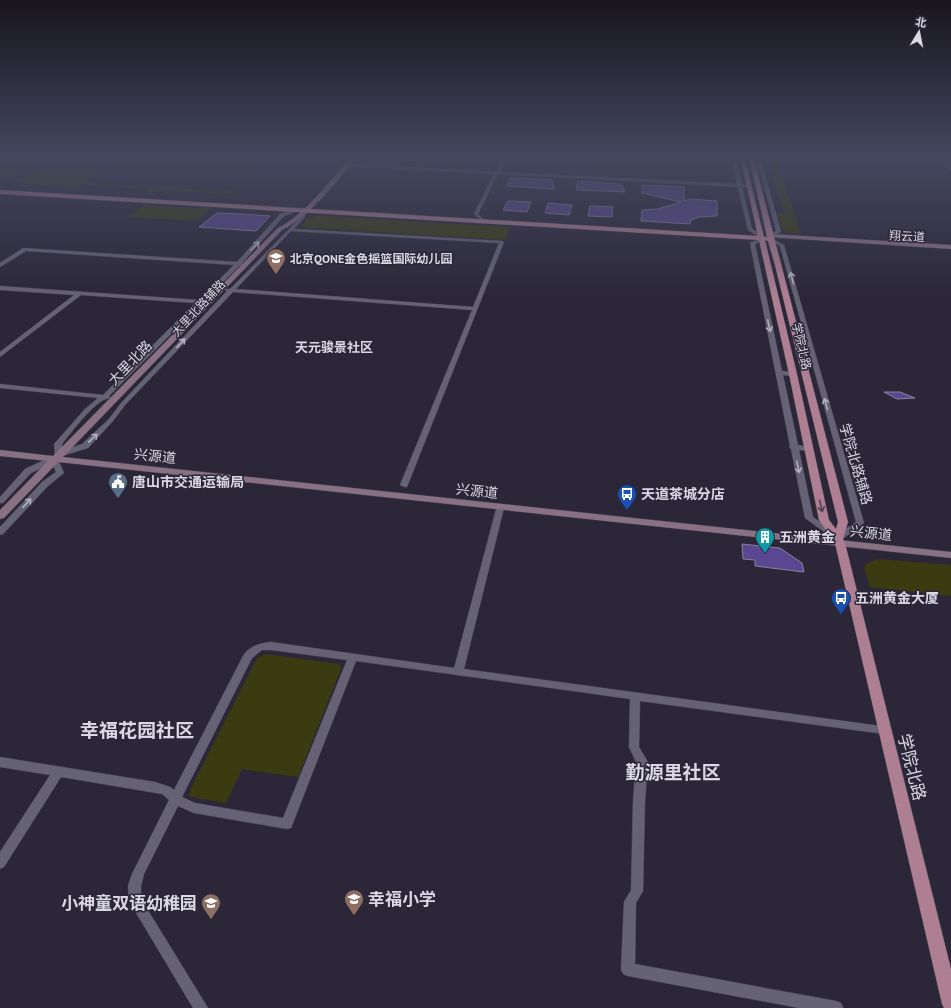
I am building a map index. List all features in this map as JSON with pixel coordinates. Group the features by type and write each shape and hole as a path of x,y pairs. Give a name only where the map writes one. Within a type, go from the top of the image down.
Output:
{"main road":[{"name":"翔云道","path":"201,203 951,248"},
{"name":"大里北路","path":"0,516 208,303 242,264 280,229 285,228 307,203"},
{"name":"学院北路","path":"755,203 766,237 778,265 843,522 839,541"},
{"name":"学院北路","path":"760,203 793,374 824,520 839,541 951,1004"},
{"name":"翔云道","path":"301,209 766,237"},
{"path":"793,374 806,375"},
{"name":"兴源道","path":"0,449 56,457"},
{"name":"兴源道","path":"0,453 56,457 500,504 839,541 951,555"},
{"name":"兴源道","path":"839,541 951,550"}],"street":[{"path":"481,219 476,214 482,203"},
{"name":"学院北路辅路","path":"744,203 750,230 782,245 788,265 860,523 839,541"},
{"path":"771,203 779,232 752,244 809,518 839,541"},
{"name":"大里北路辅路","path":"0,501 20,482 28,471 56,457 84,446 111,420 123,404 231,290 303,217 301,209 282,215 242,264 198,302 104,397 87,410 58,444 56,457 60,473 45,484 0,532"},
{"path":"290,230 502,242 404,486"},
{"path":"0,265 25,249 242,264"},
{"path":"778,265 788,265"},
{"path":"0,288 208,303"},
{"path":"221,289 475,309"},
{"path":"0,355 79,294"},
{"path":"779,373 793,374"},
{"path":"806,375 818,376"},
{"path":"0,386 116,398"},
{"path":"793,446 809,449"},
{"path":"825,450 839,452"},
{"path":"458,672 500,504"},
{"path":"201,1008 135,901 133,890 135,880 175,798 248,656 253,650 262,646 271,646 884,730"},
{"path":"0,762 155,787 166,790 175,798 194,808 287,824 352,657"},
{"path":"635,696 634,747 642,762 639,801 637,891 630,902 628,969 836,1008"},
{"path":"0,863 58,772"}],"shaded area":[{"path":"780,203 791,203 801,234 789,233 783,230 777,213 786,213 785,210 782,209"},
{"path":"144,205 211,209 196,221 127,217"},
{"path":"316,216 510,227 505,240 300,227 307,219"},
{"path":"877,559 951,565 951,596 870,587 864,568 866,564"},
{"path":"266,654 338,664 341,666 298,777 242,769 226,803 190,797 190,790 257,658"}],"building":[{"path":"507,203 531,203 527,212 503,210"},
{"path":"548,203 572,205 569,215 545,213"},
{"path":"677,203 717,203 717,216 699,217 691,220 690,224 641,221 642,210 657,209"},
{"path":"590,206 613,207 612,217 588,216"},
{"path":"217,213 270,216 256,231 199,227"},
{"path":"884,392 900,392 915,398 897,399"},
{"name":"五洲黄金","path":"742,544 780,548 802,563 804,572 755,566 755,560 743,559"}],"place":[{"name":"北京QONE金色摇篮国际幼儿园","path":"276,275"},
{"name":"唐山市交通运输局","path":"118,499"},
{"name":"天道茶城分店","path":"627,511"},
{"name":"五洲黄金","path":"765,554"},
{"name":"五洲黄金大厦","path":"841,615"},
{"name":"幸福小学","path":"354,916"},
{"name":"小神童双语幼稚园","path":"211,920"}],"district":[{"name":"天元骏景社区","path":"334,347"},
{"name":"幸福花园社区","path":"137,730"},
{"name":"勤源里社区","path":"673,772"}]}
